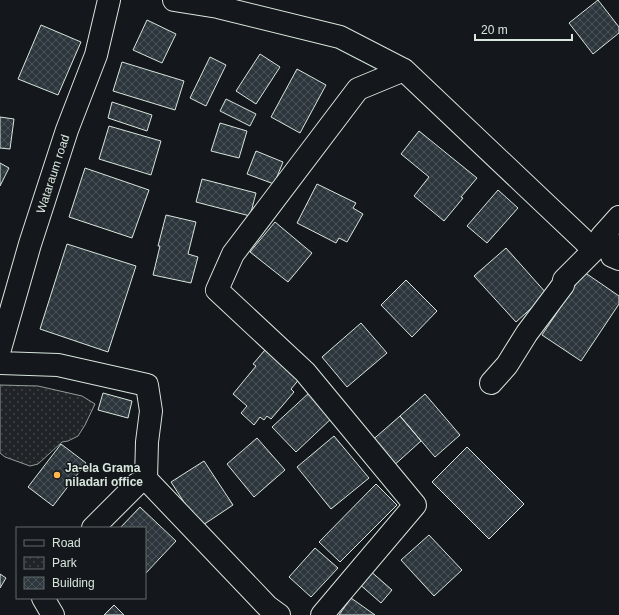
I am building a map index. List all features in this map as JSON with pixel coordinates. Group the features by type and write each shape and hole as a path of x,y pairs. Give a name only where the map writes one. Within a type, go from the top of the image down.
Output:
{"street":[{"name":"Wataraum road","path":"0,349 30,244 67,130 96,55 109,0"},
{"path":"174,0 218,7 340,37 404,70 594,250"},
{"path":"322,615 414,505 305,372 217,290 233,254 358,89 404,70"},
{"path":"491,383 507,365 527,333 563,285 564,280 594,250 602,236 613,225"},
{"path":"613,225 612,256 619,259"},
{"path":"0,363 58,366 147,385 151,411 147,442 146,479 268,607 279,615"},
{"path":"94,527 137,484 146,479"},
{"path":"44,599 52,615"}],"green space":[{"path":"0,385 38,386 82,396 95,404 78,436 62,442 38,464 30,466 5,457 0,453"}],"building":[{"path":"598,0 619,27 619,33 593,54 569,23"},
{"path":"147,20 176,34 162,63 133,50"},
{"path":"41,25 81,42 58,95 18,79"},
{"path":"260,54 280,67 256,104 236,91"},
{"path":"210,57 226,65 206,106 190,98"},
{"path":"122,62 184,81 175,110 113,91"},
{"path":"297,69 326,85 300,133 271,117"},
{"path":"226,99 256,114 250,126 220,111"},
{"path":"112,102 152,115 147,131 108,118"},
{"path":"0,117 14,119 10,149 0,148"},
{"path":"220,123 247,131 239,158 211,151"},
{"path":"109,126 161,141 151,175 99,159"},
{"path":"419,131 477,178 444,221 414,196 429,177 401,154"},
{"path":"256,151 283,162 274,184 247,174"},
{"path":"0,163 9,168 0,186"},
{"path":"85,168 149,190 132,238 69,217"},
{"path":"202,179 256,193 250,216 196,202"},
{"path":"317,184 356,203 353,208 363,214 347,242 339,238 336,243 297,223"},
{"path":"498,190 518,208 487,243 467,226"},
{"path":"166,215 196,222 188,254 198,257 191,283 153,275 160,246 158,246"},
{"path":"275,222 312,253 288,282 250,252"},
{"path":"67,244 136,266 108,352 40,329"},
{"path":"506,248 547,294 516,322 474,276"},
{"path":"584,272 619,296 619,304 581,361 542,335"},
{"path":"406,280 437,311 412,337 381,305"},
{"path":"361,323 387,353 347,387 322,357"},
{"path":"270,344 301,377 291,389 294,392 271,419 267,416 264,420 260,417 254,425 241,413 247,406 233,394 256,366 253,364"},
{"path":"310,392 333,417 296,452 272,427"},
{"path":"103,393 132,401 128,418 98,410"},
{"path":"425,394 460,435 435,457 400,416"},
{"path":"400,416 421,441 391,468 369,443"},
{"path":"334,436 369,478 331,509 297,467"},
{"path":"257,438 285,470 254,497 227,464"},
{"name":"Ja-ela Grama niladari office","path":"61,444 86,463 53,506 28,487"},
{"path":"467,447 524,504 489,539 432,482"},
{"path":"204,461 233,505 200,527 171,482"},
{"path":"376,484 397,505 340,562 319,542"},
{"path":"140,507 176,541 146,573 146,527 121,527"},
{"path":"429,535 462,570 434,596 401,560"},
{"path":"315,548 338,568 311,597 289,577"},
{"path":"368,569 392,590 381,603 357,582"},
{"path":"0,574 6,578 0,588"},
{"path":"351,598 375,615 339,615"},
{"path":"114,605 124,615 104,615"}],"place":[{"name":"Ja-ela Grama niladari office","path":"57,475"}]}
